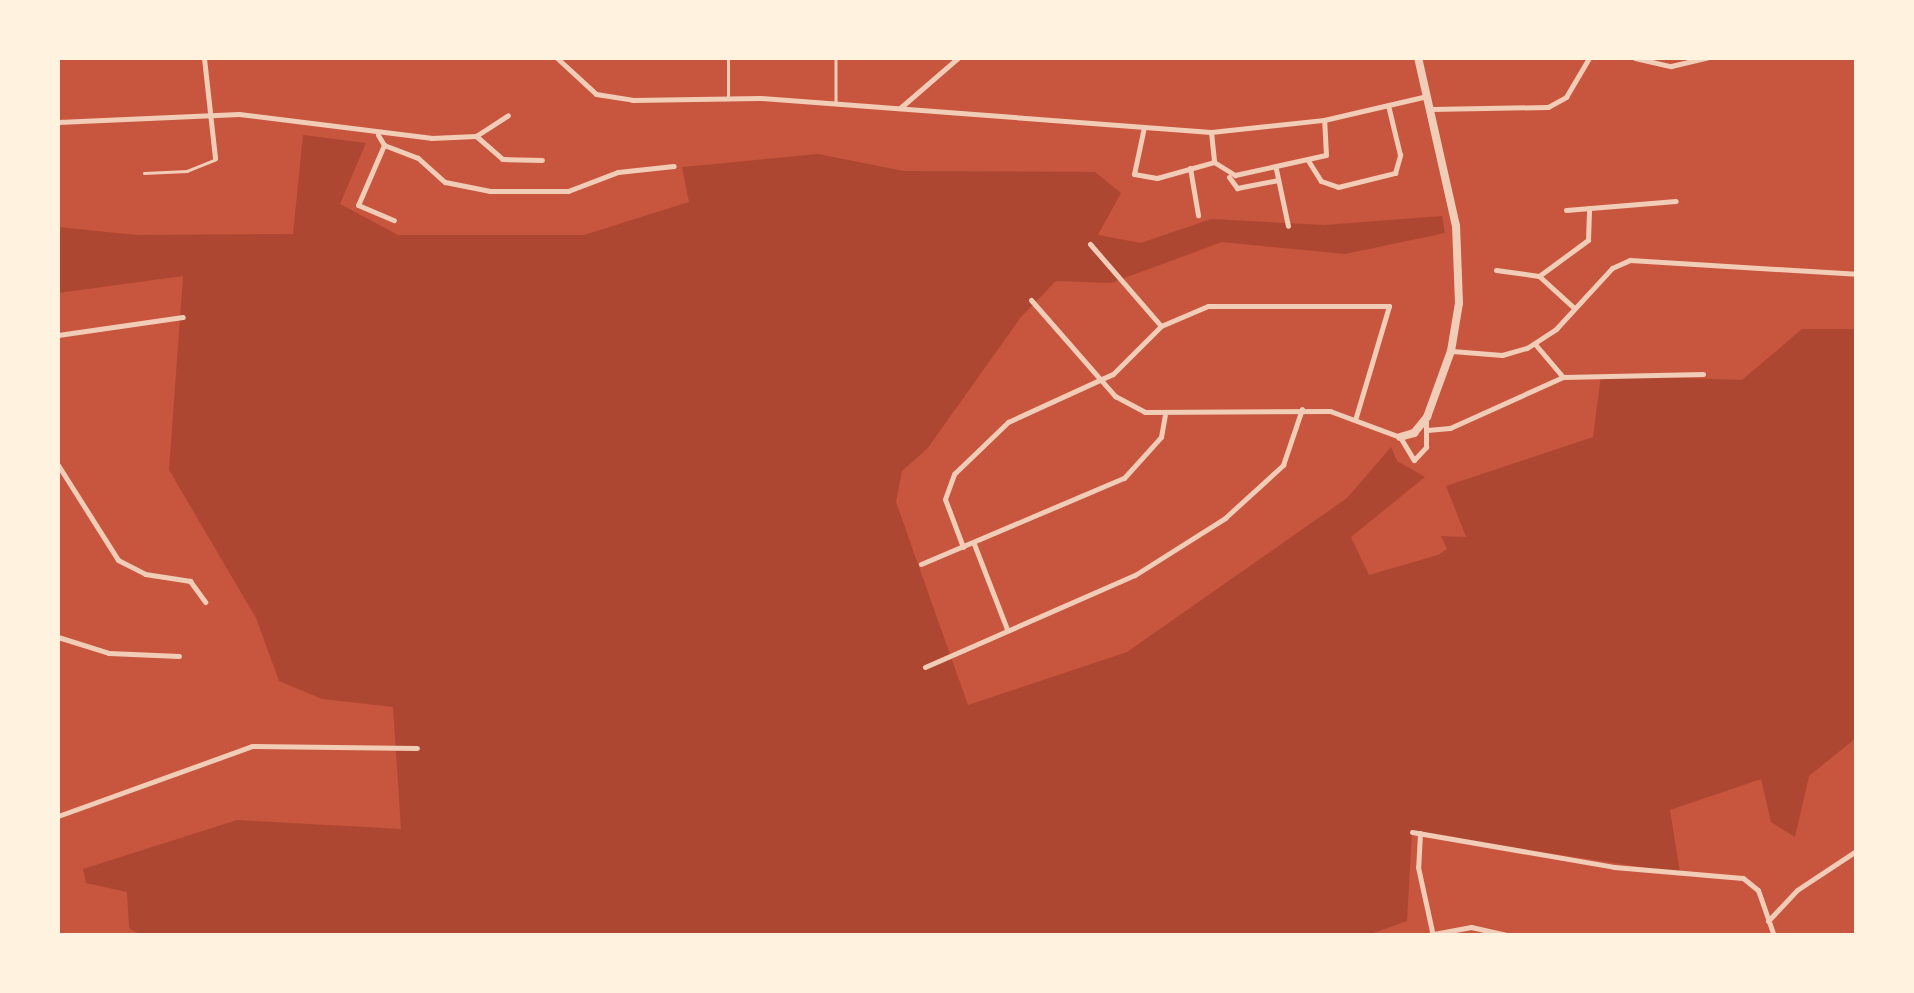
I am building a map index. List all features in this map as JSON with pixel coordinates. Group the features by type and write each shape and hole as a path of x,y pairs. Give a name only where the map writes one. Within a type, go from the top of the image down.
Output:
{"street":[{"path":"204,58 215,158"},
{"path":"556,58 582,85 614,98 728,96 1211,132 1324,120 1428,96"},
{"path":"898,109 958,58"},
{"path":"1031,300 1128,405 1164,415 1302,410 1356,417 1400,437 1414,433 1427,417 1451,351 1459,250 1418,58"},
{"path":"1430,109 1548,107 1566,97 1589,58"},
{"path":"1635,58 1671,66 1707,58"},
{"path":"1309,162 1322,181 1338,187 1398,171 1388,105"},
{"path":"58,122 208,114 378,135 476,136 508,116"},
{"path":"1228,175 1309,162 1329,150 1324,120"},
{"path":"1144,126 1134,174 1157,178 1214,162"},
{"path":"1211,132 1214,162 1237,188 1278,180"},
{"path":"378,135 384,145 418,158 444,182 490,191 568,190 618,172 674,166"},
{"path":"476,136 502,159 542,160"},
{"path":"384,145 358,205 364,213 394,220"},
{"path":"1190,168 1198,215"},
{"path":"1276,169 1288,226"},
{"path":"1566,210 1676,201"},
{"path":"1539,276 1588,240 1589,208"},
{"path":"1090,244 1162,326"},
{"path":"1451,351 1502,356 1535,344 1612,268 1630,260 1856,274"},
{"path":"1496,270 1539,276 1574,308"},
{"path":"964,548 945,499 954,474 1008,422 1101,380 1162,326 1228,304 1388,306 1356,417"},
{"path":"58,335 183,317"},
{"path":"1535,344 1563,378"},
{"path":"1427,430 1450,428 1563,378 1703,374"},
{"path":"925,666 1134,575 1226,518 1282,465 1302,410"},
{"path":"920,564 1124,478 1161,437 1164,415"},
{"path":"1400,437 1405,453 1418,459 1427,417"},
{"path":"58,465 118,560 145,574 190,582 205,602"},
{"path":"974,544 1007,629"},
{"path":"58,636 109,653 179,656"},
{"path":"58,816 252,746 416,748"},
{"path":"1412,832 1614,867 1743,878 1754,884 1774,936"},
{"path":"1420,833 1418,866 1433,935"},
{"path":"1768,921 1797,890 1856,851"},
{"path":"1423,936 1472,926 1512,936"},
{"path":"368,936 390,936"}],"lane":[{"path":"728,58 728,96"},
{"path":"836,58 836,104"},
{"path":"144,173 187,170 215,158"}],"shaded area":[{"path":"303,135 366,143 340,204 398,235 584,235 689,202 682,167 818,154 904,171 1095,172 1121,193 1098,235 1141,243 1211,219 1324,225 1442,216 1445,233 1345,254 1222,242 1111,283 1056,281 1021,317 927,449 902,471 896,502 968,705 1127,652 1347,498 1391,447 1397,461 1425,477 1351,537 1369,575 1438,555 1447,549 1441,536 1466,537 1446,486 1593,437 1601,375 1742,380 1802,329 1856,329 1856,738 1809,776 1795,837 1771,822 1761,779 1670,810 1680,873 1412,832 1407,921 1368,935 141,935 129,928 127,892 86,883 83,869 237,820 401,829 393,707 322,699 279,681 256,618 169,470 183,276 58,293 58,227 136,235 293,234"}]}
